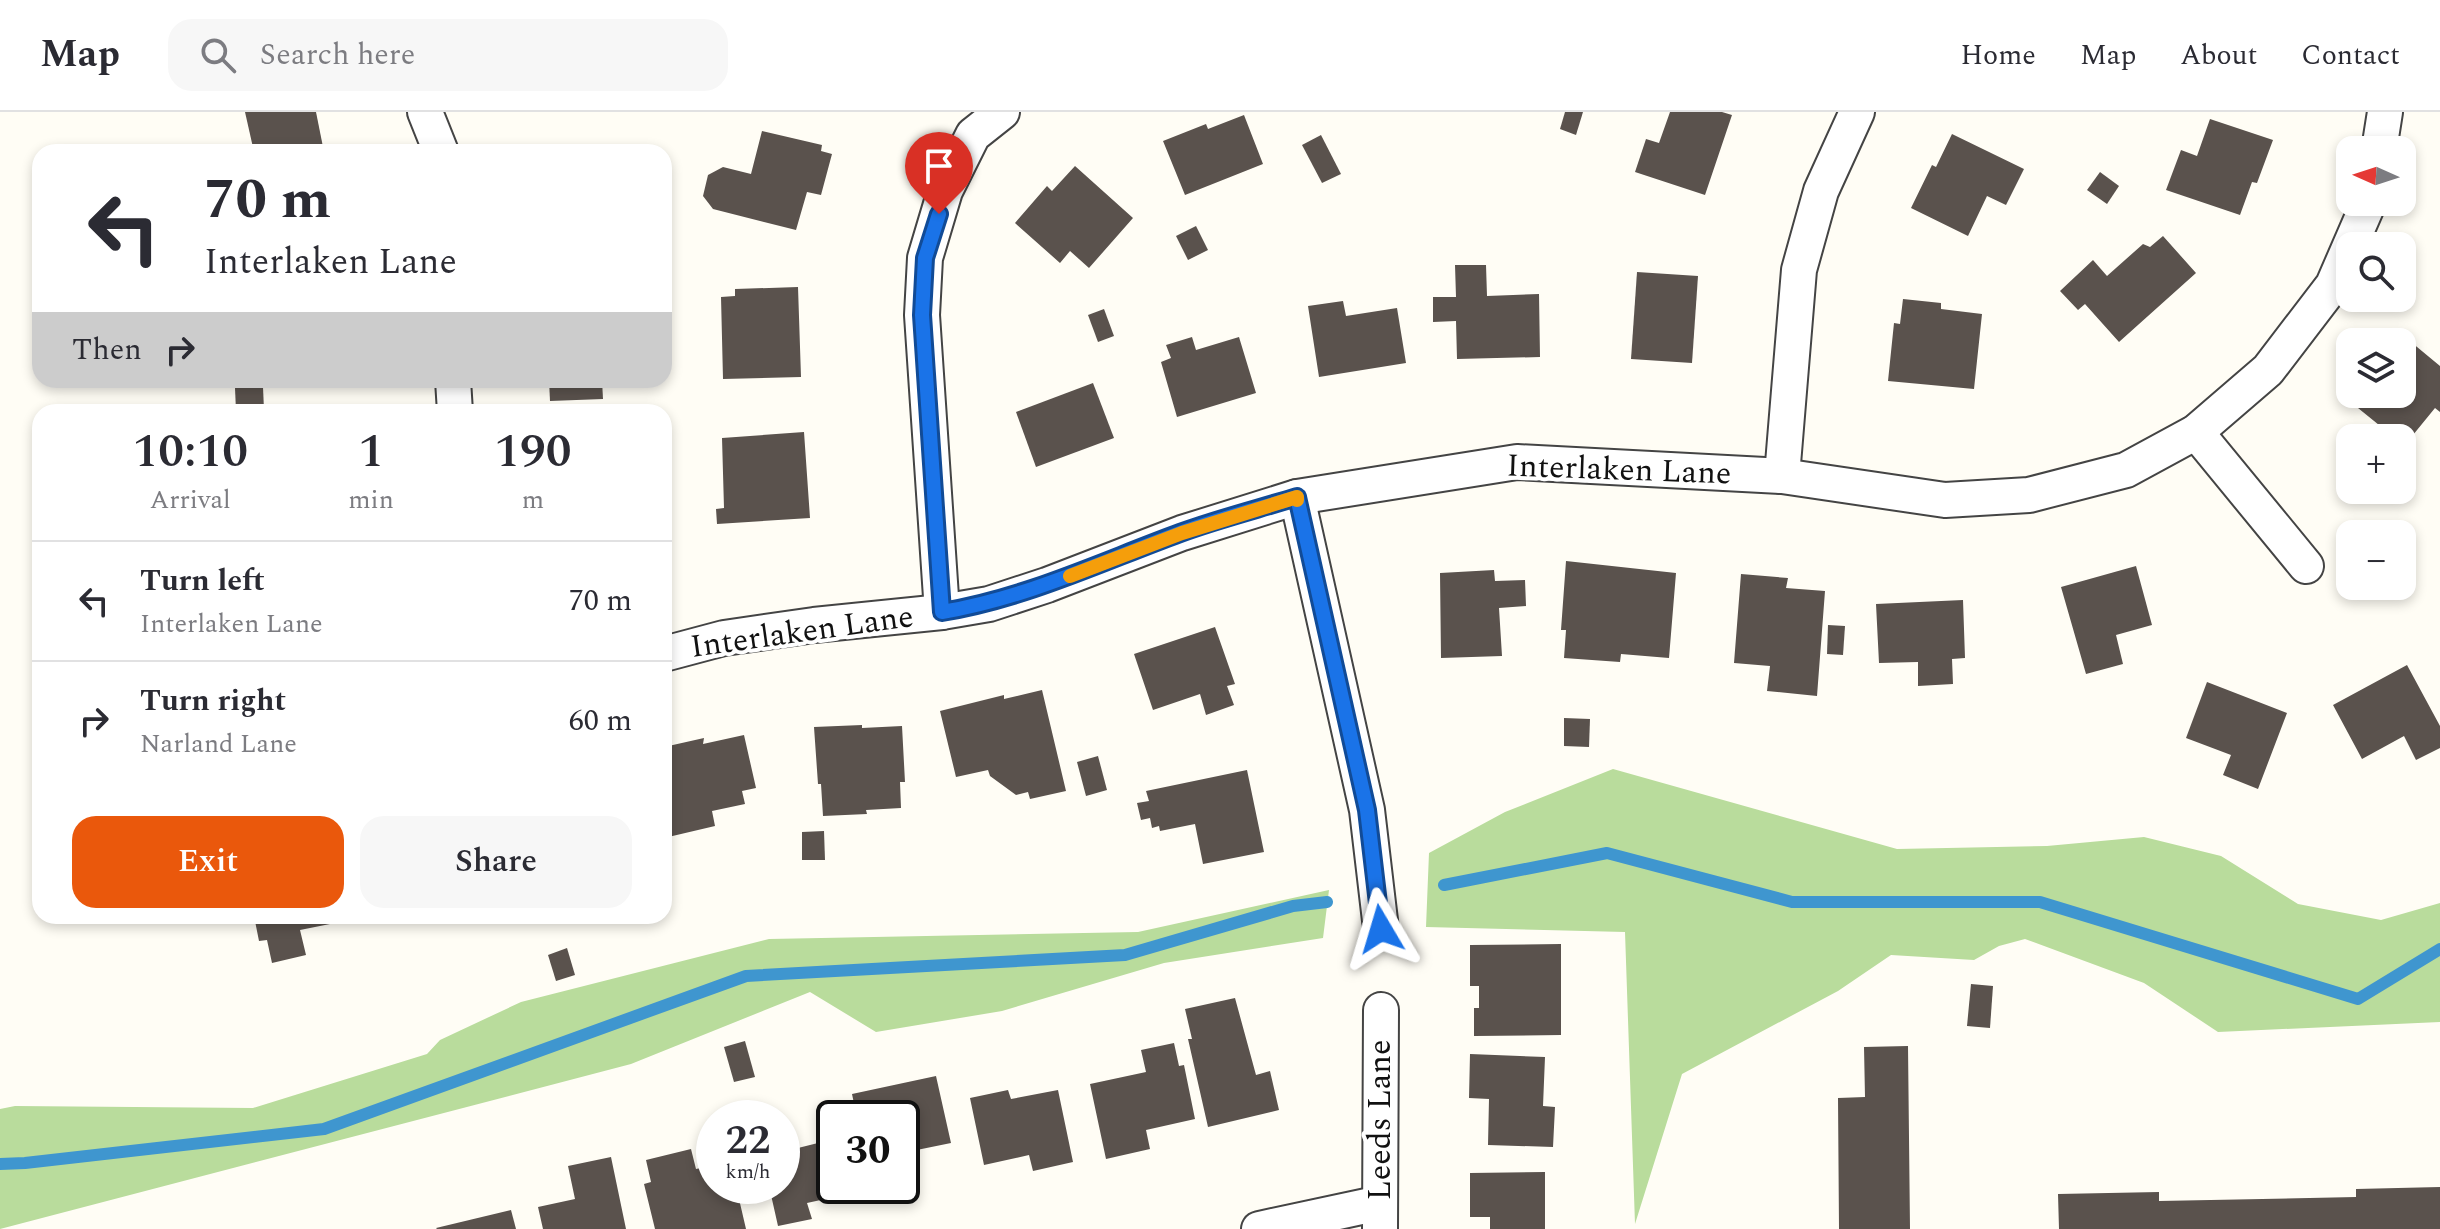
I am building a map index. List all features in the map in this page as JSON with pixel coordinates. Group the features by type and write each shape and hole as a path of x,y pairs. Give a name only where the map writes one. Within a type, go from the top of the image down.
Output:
{"street":[{"path":"425,112 438,144"},
{"path":"942,612 922,315 925,258 945,191 973,135 1002,112"},
{"path":"1782,476 1799,270 1821,191 1857,112"},
{"path":"2381,136 2385,112"},
{"name":"Interlaken Lane","path":"672,652 724,638 989,604 1182,533 1297,497 1517,462 1782,476 1945,500 2029,495 2126,470 2196,432 2268,370 2333,285 2363,216"},
{"path":"2196,432 2306,566"},
{"path":"1297,497 1367,810 1381,929"},
{"name":"Leeds Lane","path":"1380,1216 1381,1010"},
{"path":"1259,1229 1380,1216"}],"green space":[{"path":"1613,769 1897,849 2047,846 2144,837 2221,856 2298,904 2381,920 2440,903 2440,1022 2218,1032 2144,983 2025,939 1999,946 1974,960 1891,955 1838,991 1682,1074 1635,1224 1625,932 1426,927 1429,853 1505,812"},
{"path":"1329,890 1323,938 1164,963 1002,1011 876,1032 810,992 631,1064 0,1229 0,1109 15,1106 253,1108 427,1054 440,1040 521,1002 769,939 1138,932"}],"building":[{"path":"245,112 316,112 322,144 252,144"},
{"path":"1565,112 1583,112 1576,135 1560,129"},
{"path":"1670,112 1722,112 1732,115 1705,195 1635,172 1646,139 1659,143"},
{"path":"1244,115 1263,164 1185,195 1163,141 1206,124 1208,129"},
{"path":"2210,119 2273,140 2257,183 2252,182 2240,215 2166,190 2181,150 2197,156"},
{"path":"762,131 822,145 821,151 832,154 821,195 807,192 796,230 713,209 703,196 708,175 723,167 751,174"},
{"path":"1952,134 2024,169 2006,205 1987,196 1968,236 1911,208 1932,165 1936,167"},
{"path":"1321,135 1341,174 1322,183 1302,145"},
{"path":"1075,166 1133,218 1089,268 1070,251 1060,263 1015,223 1047,186 1052,191"},
{"path":"2100,172 2119,186 2107,204 2087,190"},
{"path":"1196,226 1208,250 1188,260 1176,236"},
{"path":"2163,236 2196,273 2119,342 2085,304 2078,310 2060,291 2093,260 2107,276 2143,244 2150,247"},
{"path":"1455,265 1486,265 1487,296 1539,294 1540,357 1457,359 1456,321 1433,322 1433,297 1456,297"},
{"path":"1637,272 1698,276 1692,363 1631,359"},
{"path":"798,287 801,377 723,379 721,297 735,296 735,289"},
{"path":"1903,299 1941,303 1941,309 1982,314 1974,389 1888,381 1894,323 1900,324"},
{"path":"1343,301 1346,316 1397,308 1406,363 1319,377 1308,306"},
{"path":"1104,309 1114,336 1098,342 1088,315"},
{"path":"1192,337 1196,350 1239,337 1256,393 1177,417 1161,362 1171,358 1166,345"},
{"path":"2416,346 2440,366 2440,412 2435,408 2416,431 2416,424 2378,424 2358,408 2416,408"},
{"path":"1093,383 1114,438 1036,467 1016,412"},
{"path":"235,388 263,388 264,404 236,404"},
{"path":"549,388 602,388 603,399 550,401"},
{"path":"804,432 810,518 717,524 716,509 724,508 722,438"},
{"path":"1566,561 1676,573 1669,658 1621,654 1620,662 1564,658 1566,630 1561,630"},
{"path":"2136,566 2152,625 2116,635 2123,664 2086,674 2061,587"},
{"path":"1494,570 1495,581 1525,580 1526,606 1499,608 1502,656 1441,658 1440,573"},
{"path":"1741,574 1788,578 1786,588 1825,591 1817,696 1767,691 1770,666 1734,663"},
{"path":"1963,600 1965,658 1952,659 1953,684 1918,686 1918,662 1879,663 1876,604"},
{"path":"1828,625 1845,626 1843,655 1827,654"},
{"path":"1215,627 1235,684 1227,686 1234,705 1206,715 1200,694 1153,710 1134,654"},
{"path":"2407,665 2440,726 2440,748 2416,760 2404,736 2362,759 2333,705"},
{"path":"2207,682 2287,713 2258,789 2223,775 2231,755 2186,738"},
{"path":"1042,690 1066,791 1030,799 1028,792 1016,795 990,776 988,770 956,777 940,711 1004,695 1004,699"},
{"path":"1564,718 1590,719 1589,747 1564,746"},
{"path":"862,725 862,728 902,726 905,782 900,782 901,808 866,810 867,814 823,816 814,727"},
{"path":"744,735 756,788 742,791 745,804 712,811 715,826 672,836 672,745 704,738 703,744"},
{"path":"1098,756 1107,790 1086,796 1077,762"},
{"path":"1247,770 1264,852 1203,864 1195,824 1160,831 1159,826 1152,828 1150,818 1141,820 1137,803 1149,801 1146,791"},
{"path":"824,831 825,860 802,860 802,832"},
{"path":"256,924 330,924 300,930 306,955 272,963 267,940 259,941"},
{"path":"1561,944 1561,1035 1474,1036 1474,1008 1479,1008 1479,986 1470,986 1470,945"},
{"path":"567,948 575,975 556,981 548,955"},
{"path":"1971,984 1993,986 1990,1028 1967,1026"},
{"path":"1235,998 1256,1075 1270,1071 1279,1110 1208,1127 1188,1039 1192,1039 1185,1009"},
{"path":"745,1041 755,1077 734,1082 724,1047"},
{"path":"1174,1043 1179,1066 1184,1065 1195,1119 1146,1130 1150,1149 1106,1159 1090,1084 1146,1072 1141,1050"},
{"path":"1908,1046 1910,1229 1839,1229 1838,1098 1865,1097 1864,1047"},
{"path":"1470,1054 1545,1057 1543,1106 1555,1107 1553,1147 1488,1145 1489,1099 1469,1098"},
{"path":"936,1076 951,1143 920,1149 920,1100 853,1100 852,1094"},
{"path":"1008,1090 1011,1099 1058,1090 1073,1162 1033,1171 1029,1155 984,1165 970,1098"},
{"path":"816,1144 816,1201 807,1203 812,1219 778,1226 773,1204 800,1204 800,1148"},
{"path":"691,1149 696,1169 696,1204 740,1204 746,1229 655,1229 644,1184 651,1182 646,1160"},
{"path":"611,1157 626,1229 543,1229 538,1207 575,1199 568,1166"},
{"path":"1545,1172 1545,1229 1490,1229 1490,1217 1470,1217 1470,1173"},
{"path":"2440,1187 2440,1229 2059,1229 2058,1194 2159,1192 2159,1201 2356,1197 2356,1189"},
{"path":"511,1210 516,1229 436,1228"}],"waterway":[{"path":"1444,885 1607,853 1792,902 2040,902 2358,999 2440,949"},
{"path":"0,1164 324,1129 746,976 1125,955 1293,906 1327,902"}],"slow traffic":[{"path":"1070,576 1182,533 1297,497 1297,500"}],"route":[{"path":"939,214 925,258 922,315 942,612 989,604 1018,595 1182,533 1297,497 1367,810 1381,929"}]}
